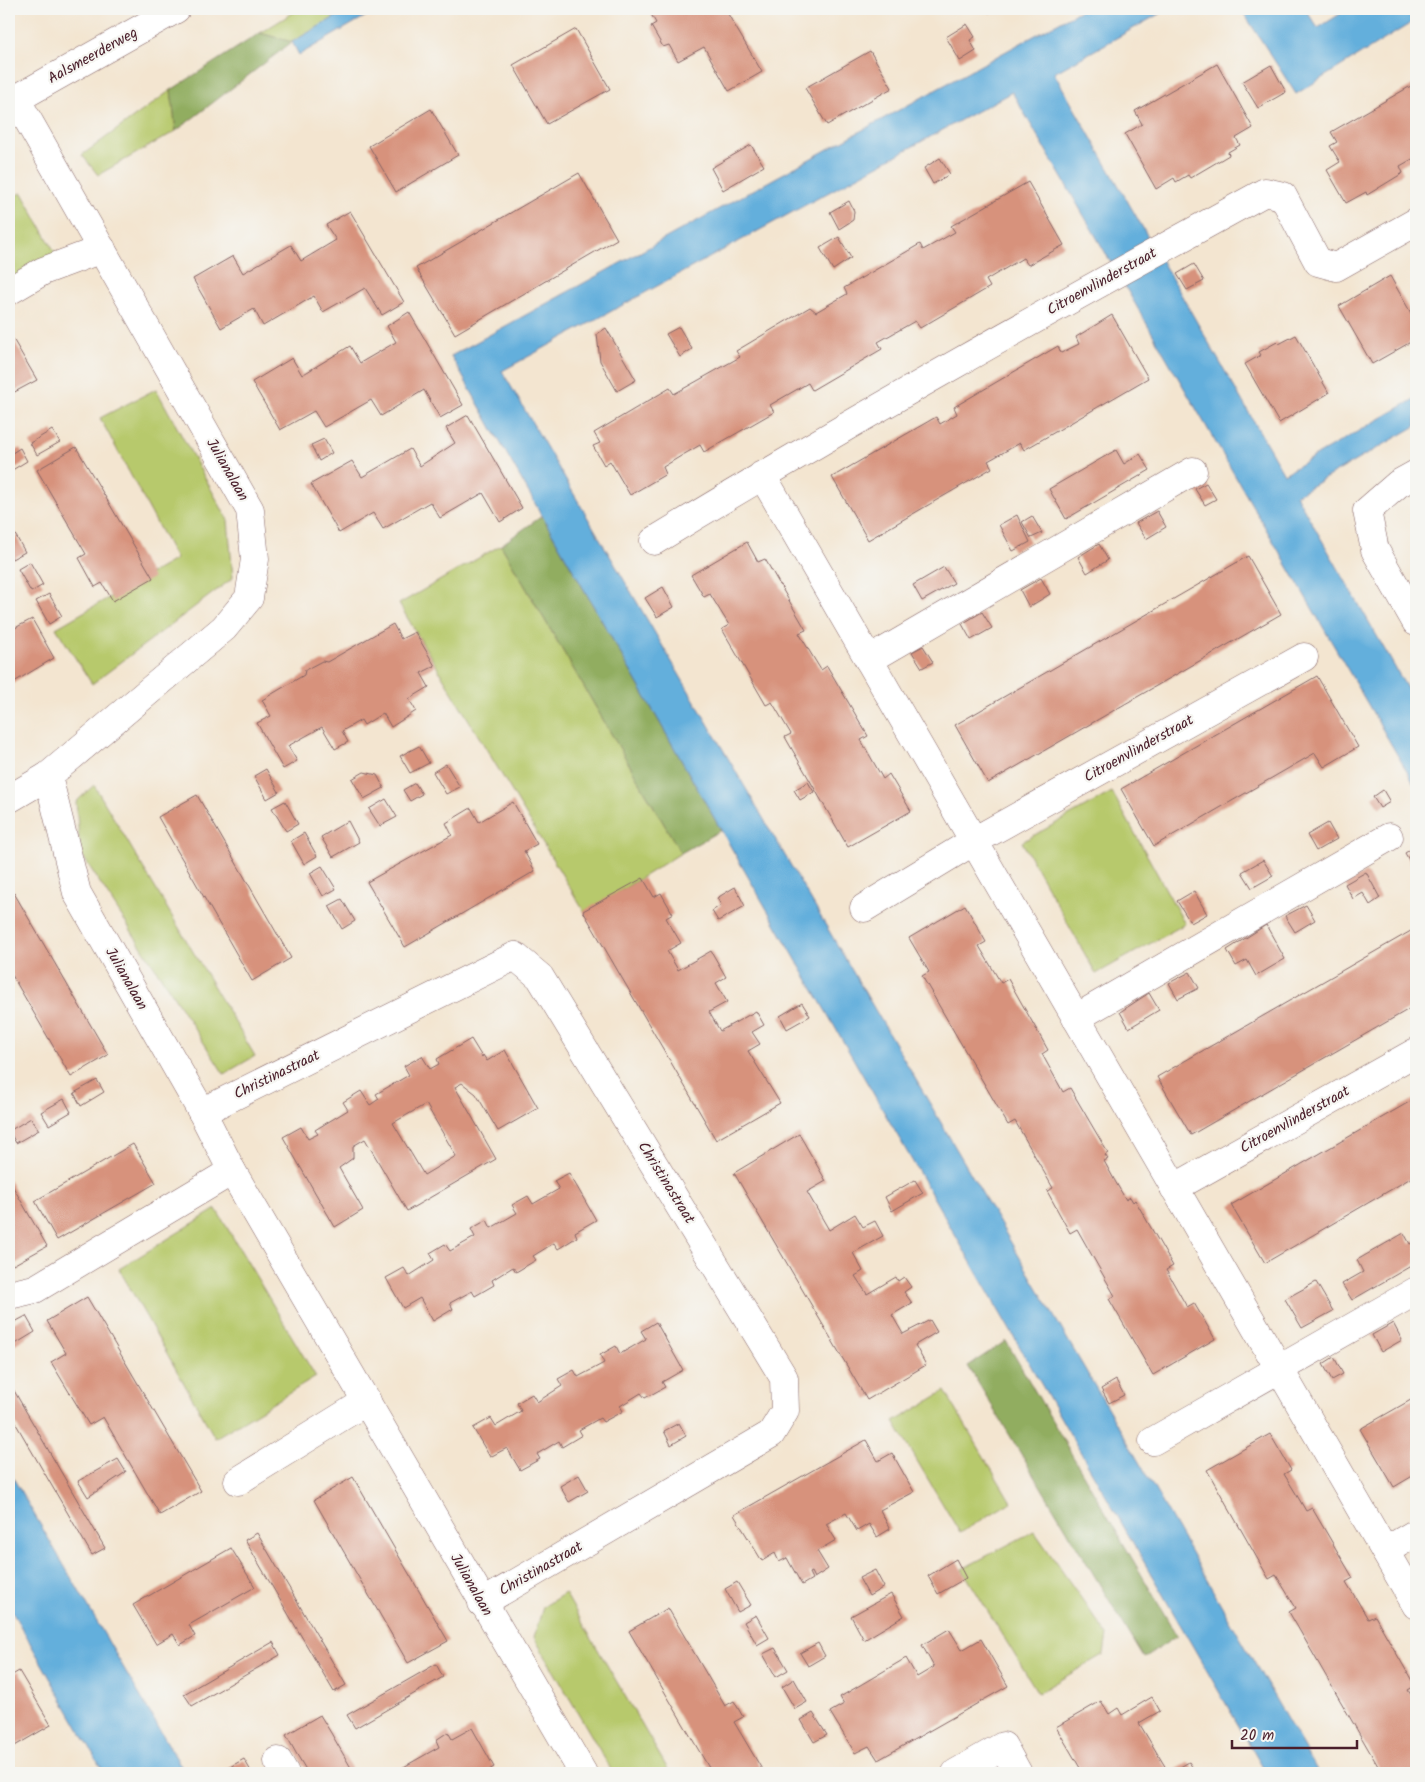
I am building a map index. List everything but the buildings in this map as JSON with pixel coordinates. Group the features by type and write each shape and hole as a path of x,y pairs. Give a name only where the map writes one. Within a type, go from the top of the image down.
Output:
{"street":[{"name":"Aalsmeerderweg","path":"12,101 176,9"},
{"name":"Julianalaan","path":"9,799 48,776 224,628 249,598 254,559 250,510 102,249 12,101"},
{"name":"Citroenvlinderstraat","path":"654,541 762,475 1100,283 1265,192 1283,196 1318,262 1336,268 1416,222"},
{"path":"9,291 43,271 102,249"},
{"path":"869,660 1193,471"},
{"path":"1416,474 1398,484 1367,511 1375,550 1416,622"},
{"path":"762,475 1416,1605"},
{"name":"Citroenvlinderstraat","path":"864,908 974,841 1304,657"},
{"name":"Julianalaan","path":"48,776 77,894 202,1112 232,1171 367,1401 576,1771"},
{"path":"1076,1018 1388,837"},
{"name":"Christinastraat","path":"202,1112 515,956 540,977 784,1378 785,1411 771,1434 482,1603"},
{"name":"Citroenvlinderstraat","path":"1174,1188 1416,1052"},
{"path":"9,1295 35,1289 232,1171"},
{"path":"1153,1441 1416,1291"},
{"path":"238,1481 367,1401"},
{"path":"1385,1551 1416,1533"},
{"path":"956,1773 1003,1746 1018,1773"}],"green space":[{"path":"299,9 349,9 292,42 260,33"},
{"path":"260,33 292,42 176,131 171,90"},
{"path":"171,90 176,131 98,175 82,155"},
{"path":"22,193 56,254 9,281 9,197"},
{"path":"156,389 228,520 233,578 92,684 56,628 176,559 100,418"},
{"path":"542,516 721,830 681,853 501,545"},
{"path":"501,545 681,853 585,913 399,604"},
{"path":"94,785 255,1056 224,1074 80,852 76,802"},
{"path":"1112,792 1185,924 1096,974 1022,842"},
{"path":"216,1209 316,1377 215,1438 119,1269"},
{"path":"1006,1341 1177,1636 1144,1658 968,1366"},
{"path":"945,1391 1011,1502 960,1533 894,1422"},
{"path":"1034,1531 1107,1635 1104,1654 1038,1693 962,1569"},
{"path":"565,1593 670,1773 613,1773 534,1637 543,1607"}],"water":[{"path":"349,9 378,9 299,55 292,42"},
{"path":"1083,9 1168,9 1054,73 1284,474 1416,398 1416,426 1296,495 1416,704 1416,787 1012,92 502,371 1124,1436 1318,1773 1266,1773 721,830 451,356"},
{"path":"1241,9 1305,9 1318,28 1348,9 1416,9 1416,20 1296,94"},
{"path":"9,1471 185,1773 104,1773 9,1606"}]}
